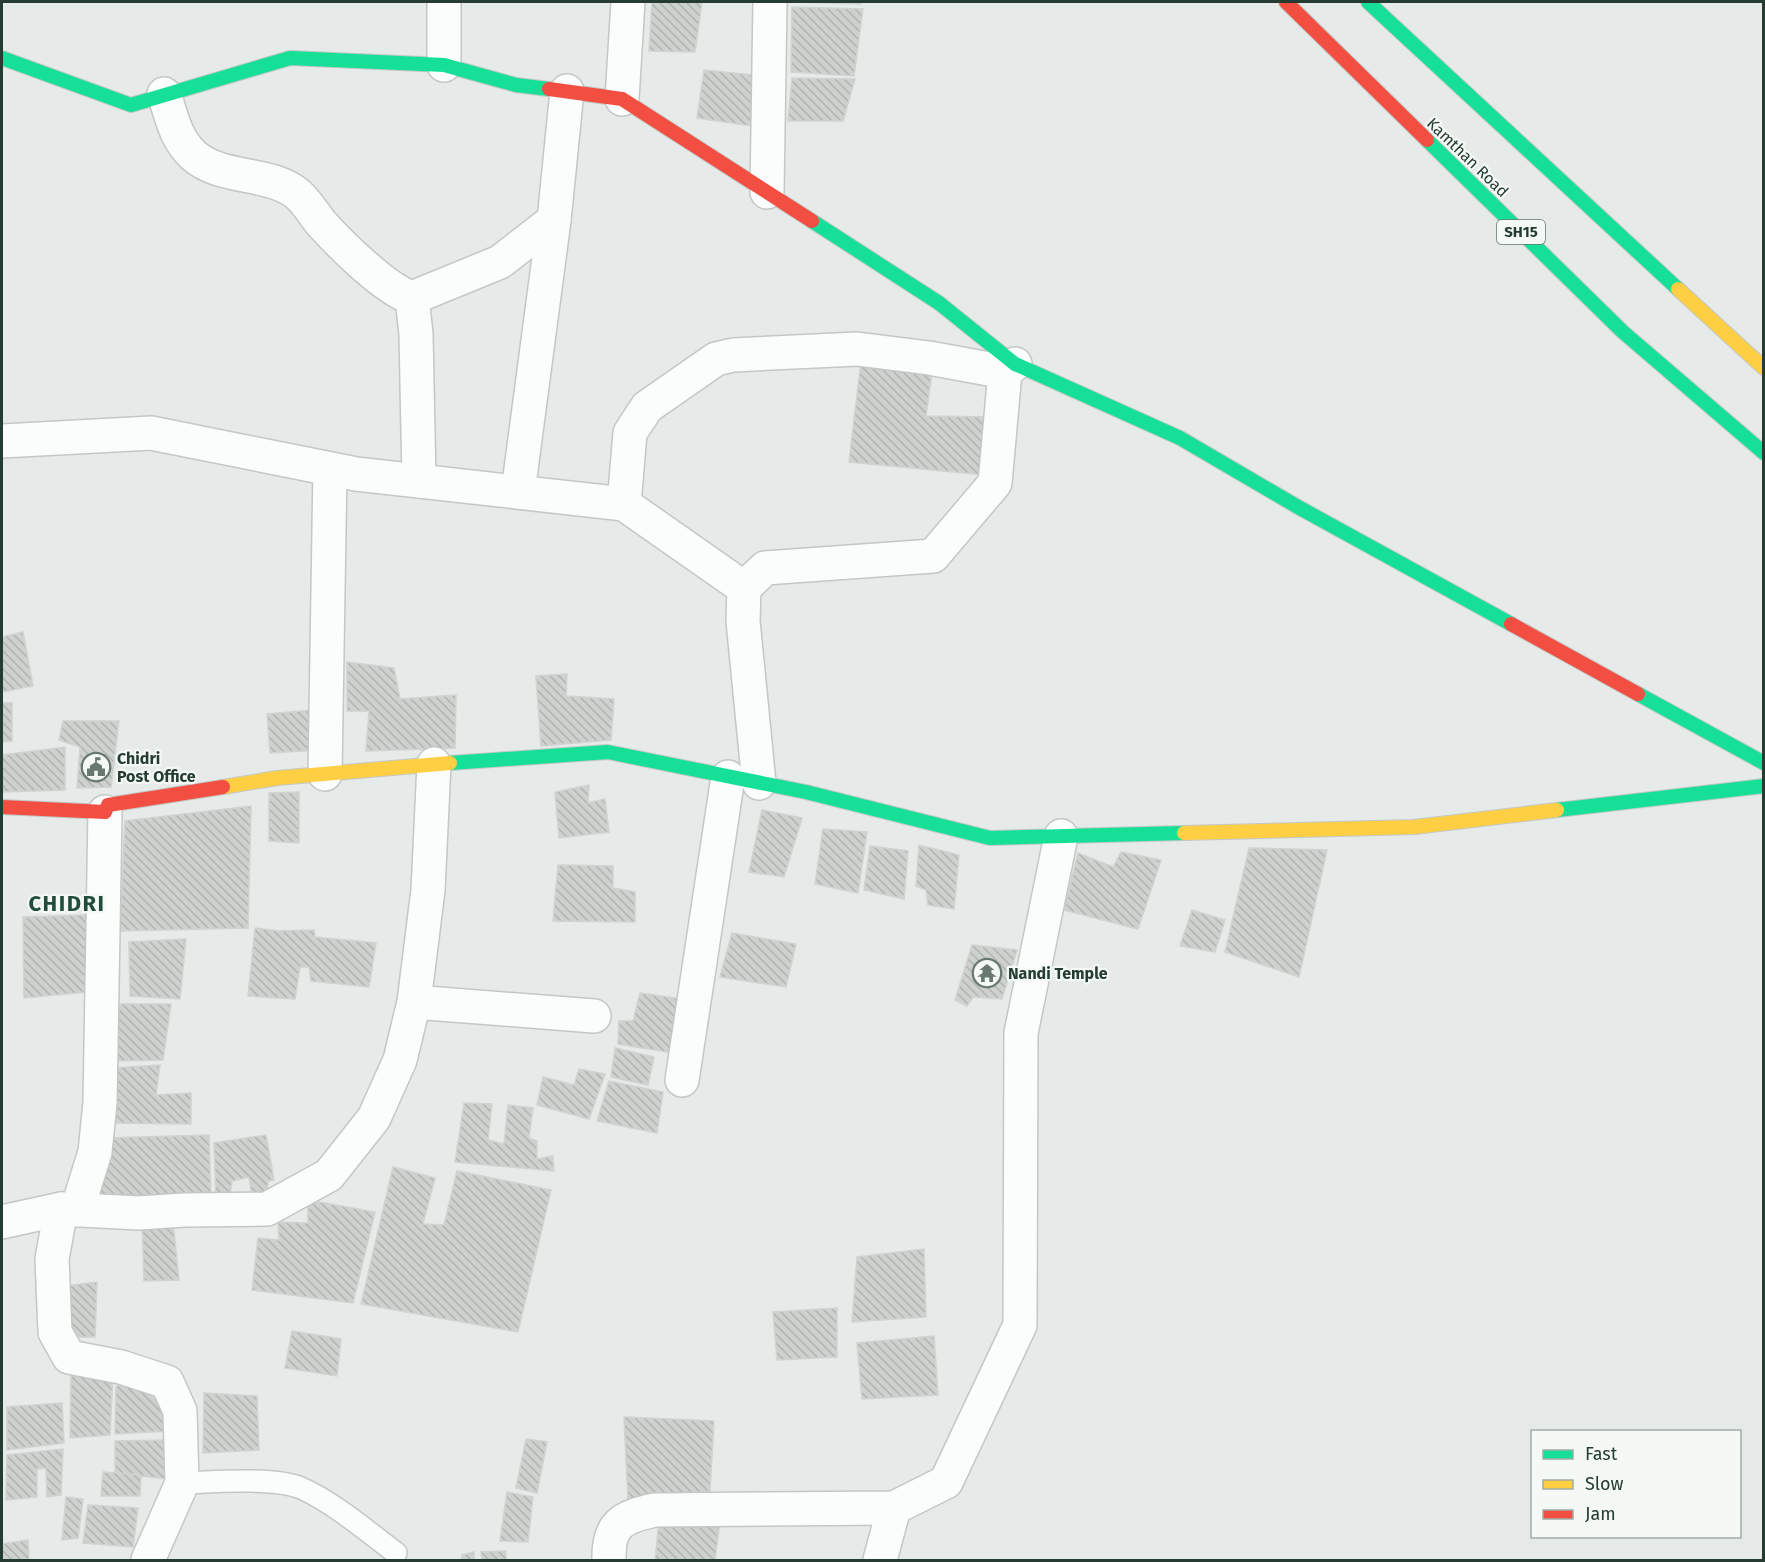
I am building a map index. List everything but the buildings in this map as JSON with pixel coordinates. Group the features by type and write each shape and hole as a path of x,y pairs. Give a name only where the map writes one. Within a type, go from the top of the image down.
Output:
{"street":[{"path":"444,2 444,65"},
{"path":"622,99 628,2"},
{"path":"766,192 770,2"},
{"name":"Kamthan Road","path":"1286,2 1623,332 1764,453"},
{"path":"1368,2 1764,368"},
{"path":"2,58 131,105 290,58 444,65 516,85 622,99 939,303 1010,368"},
{"path":"518,492 554,220 567,91"},
{"path":"164,94 180,141 195,157 212,167 284,185 297,193 323,225 363,264 400,294 412,298 500,262 554,220"},
{"path":"412,298 416,334 419,481"},
{"path":"624,504 630,434 639,418 647,406 716,359 733,355 844,349 1010,368 1180,438 1298,507 1764,763"},
{"path":"682,1080 744,780 744,588 765,568 933,556 995,483 1010,368"},
{"path":"2,441 151,433 356,474 624,504 744,588"},
{"path":"325,774 330,469"},
{"path":"148,1560 182,1483 180,1411 167,1382 122,1367 69,1357 55,1332 52,1259 69,1210 95,1152 100,1103 105,812 108,805 277,778 608,752 806,792 990,838 1414,826 1764,786"},
{"path":"2,1222 69,1210 139,1214 184,1210 267,1209 329,1175 374,1118 400,1060 414,1002 428,890 434,764"},
{"path":"2,807 105,812"},
{"path":"609,1560 609,1545 618,1524 636,1514 655,1510 894,1508 946,1482 1020,1325 1021,1033 1061,836"},
{"path":"414,1002 594,1016"},
{"path":"880,1560 894,1508"}],"lane":[{"path":"182,1483 277,1482 299,1487 320,1498 396,1553"}],"traffic: fast":[{"path":"1368,2 1678,289"},
{"path":"2,58 131,105 290,58 444,65 516,85 549,89"},
{"path":"1427,140 1623,332 1764,453"},
{"path":"812,221 939,303 1015,364 1180,438 1298,507 1511,624"},
{"path":"1638,694 1764,763"},
{"path":"450,763 608,752 806,792 990,838 1184,833"},
{"path":"1557,810 1764,786"}],"traffic: slow":[{"path":"1678,289 1764,368"},
{"path":"223,787 277,778 450,763"},
{"path":"1184,833 1414,827 1557,810"}],"traffic: jam":[{"path":"1286,2 1427,140"},
{"path":"549,89 622,99 812,221"},
{"path":"1511,624 1638,694"},
{"path":"2,807 105,812 108,805 223,787"}],"place":[{"name":"Chidri Post Office","path":"96,767"},
{"name":"Nandi Temple","path":"987,973"}],"district":[{"name":"CHIDRI","path":"67,903"}]}
